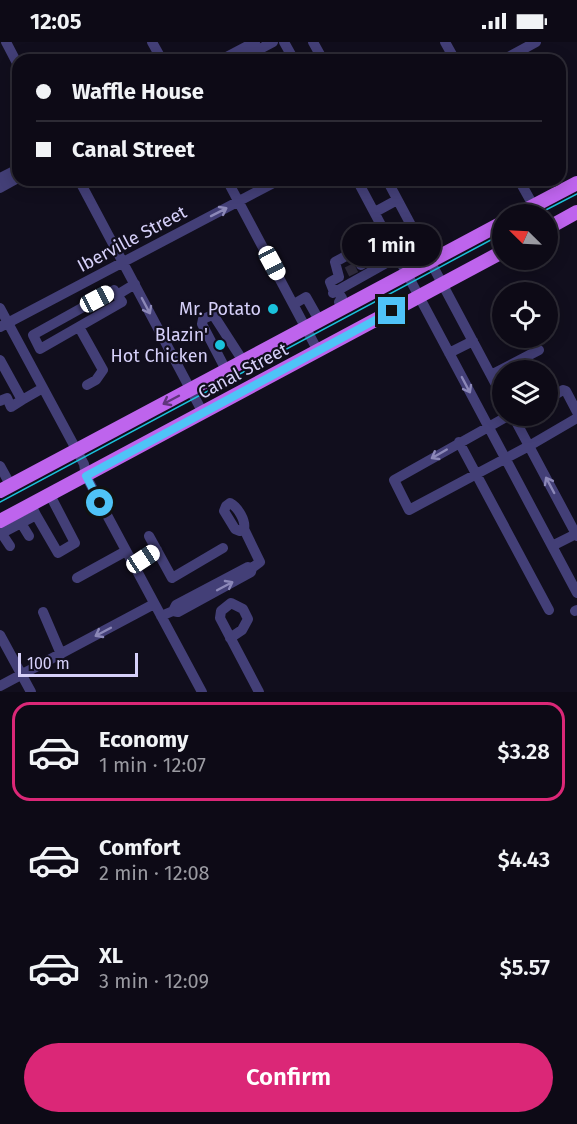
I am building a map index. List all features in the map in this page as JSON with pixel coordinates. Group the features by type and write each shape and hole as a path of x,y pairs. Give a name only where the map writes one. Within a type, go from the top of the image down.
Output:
{"main road":[{"path":"544,204 577,183"},
{"path":"558,222 577,212"},
{"name":"Canal Street","path":"5,488 322,319 338,301 383,287 492,228"},
{"name":"Canal Street","path":"0,530 34,510 50,495 492,257"},
{"path":"322,319 336,341"}],"street":[{"path":"232,54 255,42"},
{"path":"250,54 273,42"},
{"path":"513,54 536,42"},
{"path":"82,186 203,413"},
{"path":"230,186 318,351"},
{"name":"Iberville Street","path":"4,325 268,186"},
{"path":"360,186 577,593"},
{"path":"390,186 491,375 539,350"},
{"path":"522,186 532,204"},
{"path":"375,212 398,200"},
{"path":"338,301 330,282 345,274 335,262 386,233"},
{"path":"373,241 383,259"},
{"path":"338,301 365,265 398,256"},
{"path":"365,265 383,287"},
{"path":"117,295 135,284"},
{"path":"114,290 117,295 122,302 40,349 33,335 114,290"},
{"path":"294,304 306,297 322,319"},
{"path":"51,300 62,318"},
{"path":"0,308 4,325 21,347 84,464 86,476 202,692"},
{"path":"226,370 202,324 203,319 214,316 243,361"},
{"path":"79,327 103,370 96,380 87,385"},
{"path":"21,347 35,339"},
{"path":"449,353 473,341"},
{"path":"0,360 22,400"},
{"path":"0,401 7,398 11,406 43,388"},
{"path":"558,393 566,391 577,412"},
{"path":"492,424 394,480 409,510 577,418"},
{"path":"518,426 576,535 552,546"},
{"path":"459,442 549,610"},
{"path":"0,466 5,488"},
{"path":"34,510 58,553 75,543 50,495"},
{"path":"18,518 29,536"},
{"path":"161,616 173,611 178,612 251,572 252,567 260,562 243,529"},
{"path":"0,530 10,546"},
{"path":"149,536 172,578 223,548"},
{"path":"134,565 157,550"},
{"path":"77,578 126,551"},
{"path":"0,686 154,604"},
{"path":"43,612 61,654"},
{"path":"0,635 31,692"},
{"path":"230,638 259,692"}],"tunnel":[{"path":"347,272 361,265"}],"tram line":[{"path":"558,204 577,194"},
{"path":"0,502 492,239"}],"place":[{"name":"Mr. Potato","path":"273,309"},
{"name":"Blazin' Hot Chicken","path":"220,345"}],"route":[{"path":"100,503 86,476 392,311"}]}
